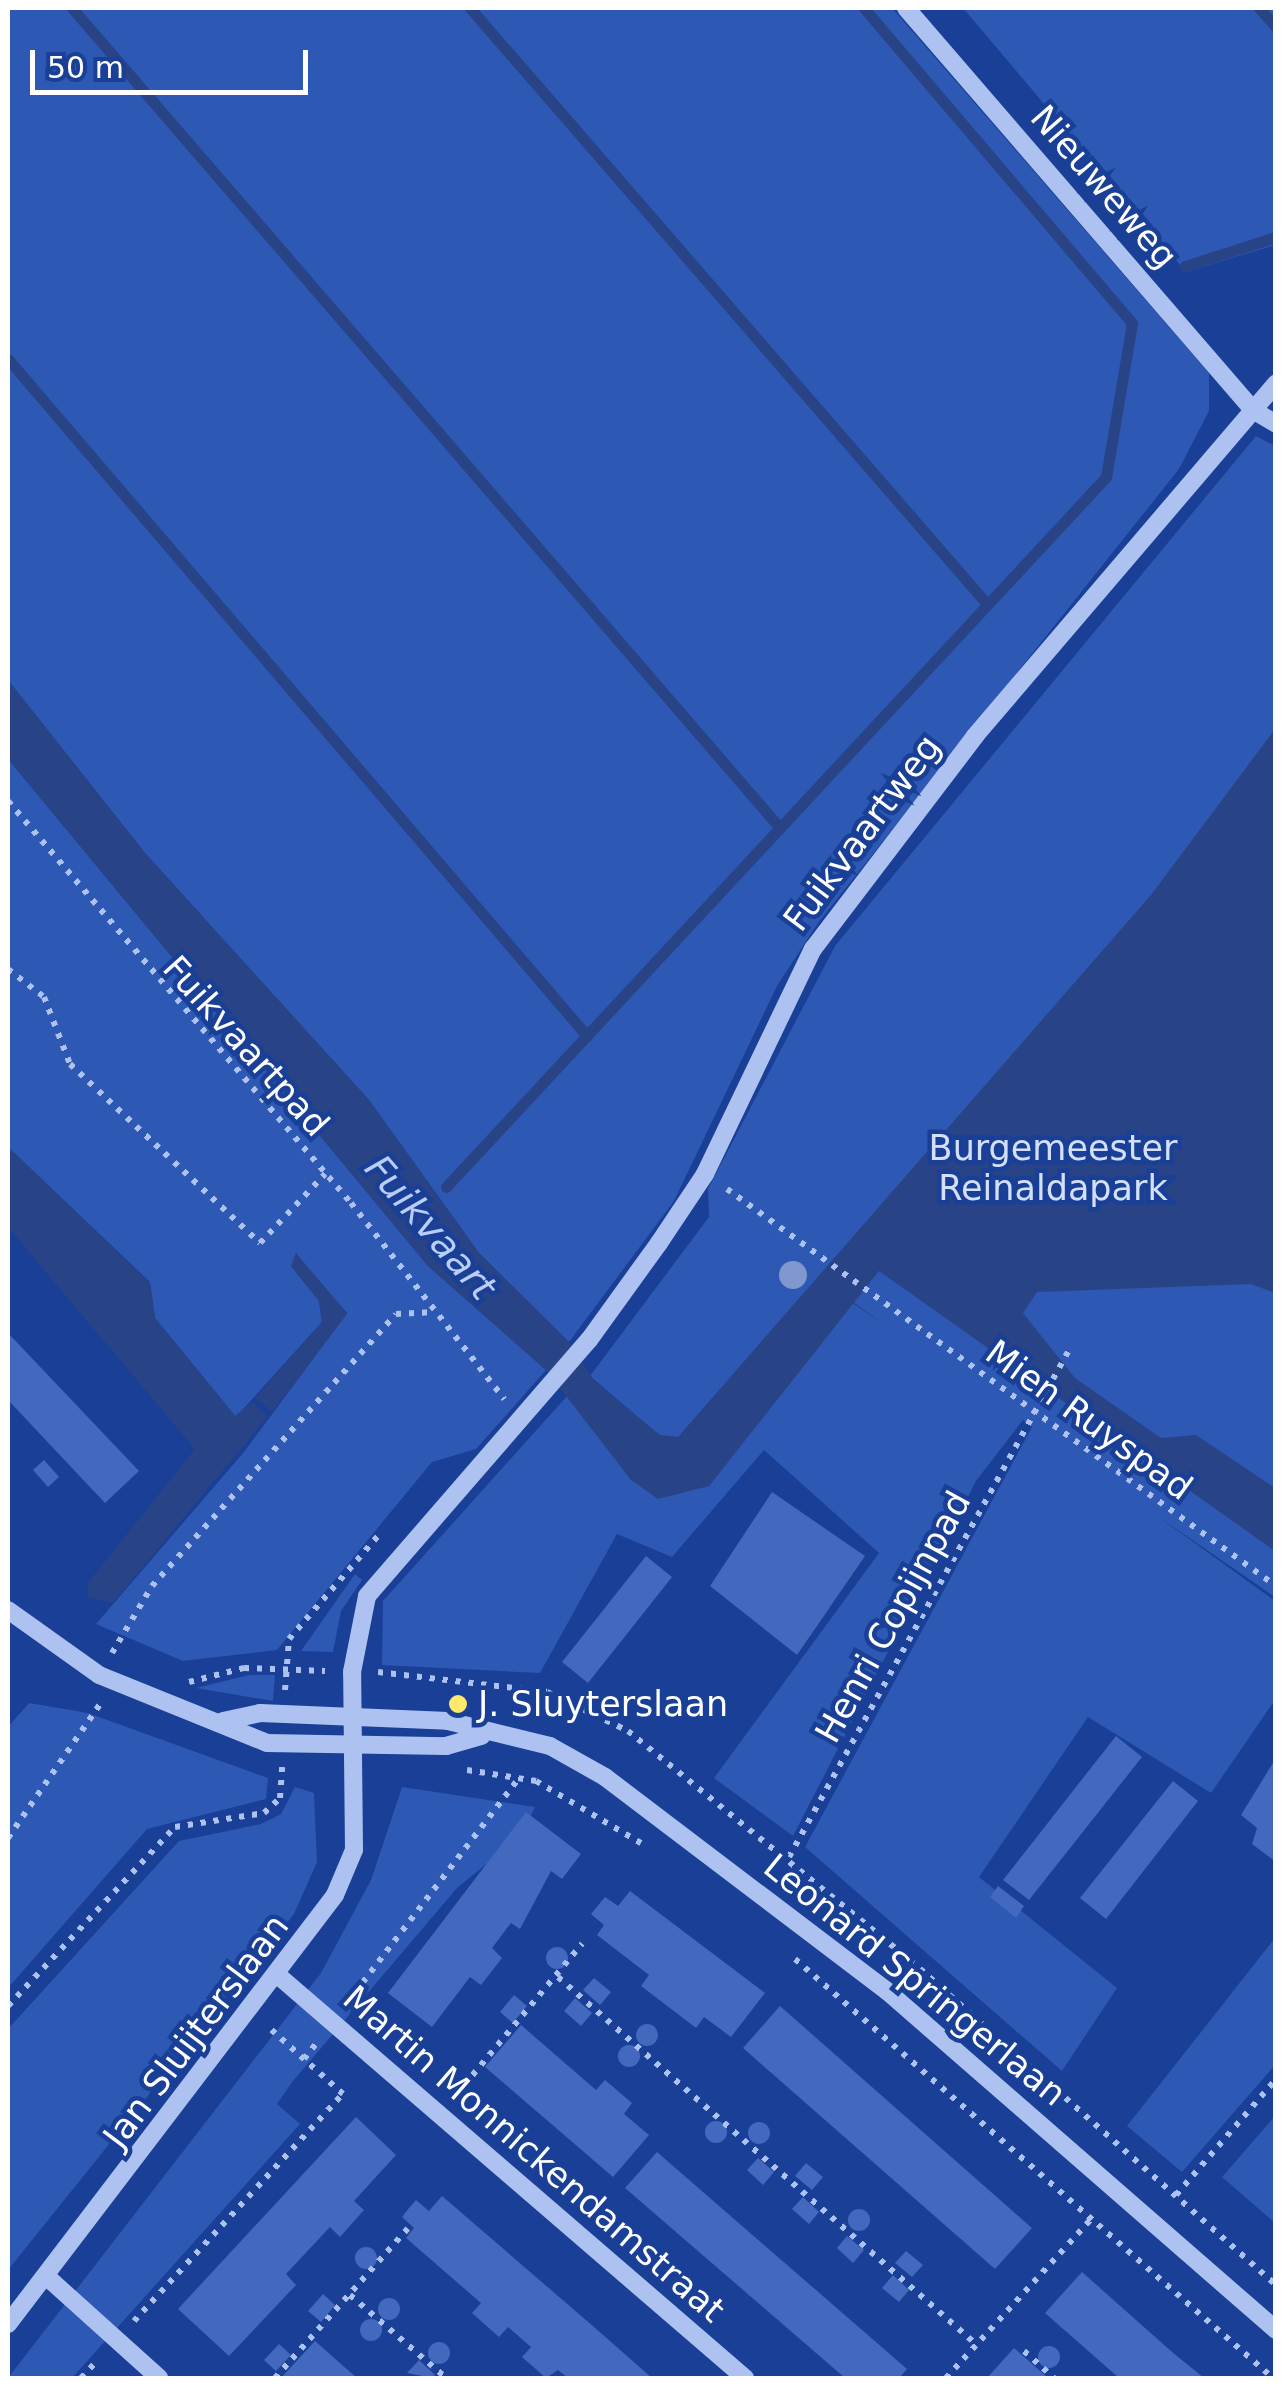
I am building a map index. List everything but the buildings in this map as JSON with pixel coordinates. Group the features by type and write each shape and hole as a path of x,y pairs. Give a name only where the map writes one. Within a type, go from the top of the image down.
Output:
{"street":[{"name":"Nieuweweg","path":"906,8 1253,410 1276,424"},
{"name":"Fuikvaartweg","path":"521,1419 589,1340 705,1174 812,948 976,736 1276,383"},
{"path":"352,1717 352,1672 366,1596 521,1419"},
{"path":"8,1610 98,1676 148,1700 223,1721"},
{"name":"Leonard Springerlaan","path":"223,1721 352,1717 448,1721 482,1736 550,1746 650,1809 887,1990 1276,2330"},
{"name":"Jan Sluijterslaan","path":"8,2324 281,1978 354,1850 349,1744 352,1717"},
{"name":"Leonard Springerlaan","path":"223,1721 266,1744 446,1746 482,1736"},
{"name":"Martin Monnickendamstraat","path":"281,1978 745,2378"},
{"path":"47,2277 159,2378"}],"path":[{"name":"Fuikvaartpad","path":"8,801 326,1173 431,1312 521,1419"},
{"path":"8,969 44,997 70,1064 260,1242 326,1173"},
{"name":"Mien Ruyspad","path":"705,1174 817,1250 1033,1412 1276,1586"},
{"path":"8,1838 104,1709 98,1676 152,1586 396,1314 431,1312"},
{"name":"Henri Copijnpad","path":"789,1857 1069,1350"},
{"path":"148,1700 244,1668 352,1672"},
{"path":"455,1768 519,1778 570,1796 648,1848"},
{"path":"304,2059 519,1778"},
{"path":"439,2114 582,1944"},
{"path":"783,1949 1272,2378"},
{"path":"558,1977 977,2345"},
{"path":"81,2378 343,2094 254,2014"},
{"path":"1176,2196 1276,2078"},
{"path":"946,2378 1091,2219"},
{"path":"275,2378 408,2228"},
{"path":"350,2295 446,2378"},
{"path":"1024,2352 1054,2378"}],"green space":[{"path":"8,8 892,8 1209,373 1209,411 1179,469 818,923 777,986 674,1201 569,1342 479,1253 369,1100 145,853 8,680"},
{"path":"963,8 1275,8 1275,245 1186,272"},
{"name":"Burgemeester Reinaldapark","path":"1256,436 1275,446 1275,1597 1156,1515 1275,1601 1275,1700 1211,1793 1088,1717 979,1877 1117,1988 1062,2071 805,1847 1032,1427 1023,1420 976,1481 793,1836 714,1778 879,1553 764,1450 672,1557 617,1534 540,1673 382,1665 383,1601 568,1395 631,1480 709,1486 851,1302 882,1323 821,1279 679,1437 660,1436 590,1376 709,1217 708,1189 835,946"},
{"path":"8,759 428,1266 546,1370 476,1449 432,1462 277,1650 183,1661 96,1624 244,1452 347,1313 296,1254 291,1266 319,1301 322,1322 236,1417 155,1318 150,1282 8,1147"},
{"path":"355,1574 362,1580 341,1611 333,1652 301,1651"},
{"path":"249,1675 275,1675 273,1701 196,1688"},
{"path":"29,1703 88,1713 268,1778 266,1799 147,1829 8,1988 8,1727"},
{"path":"295,1787 314,1793 317,1862 294,1914 8,2270 8,2029 179,1841 261,1824 281,1814"},
{"path":"402,1787 535,1807 522,1835 457,1888 293,2081 277,2104 300,2124 72,2378 8,2378 321,1973 371,1880"},
{"path":"1275,1938 1275,2065 1182,2172 1127,2126"},
{"path":"1275,2116 1275,2223 1222,2177"}],"water":[{"name":"Fuikvaart","path":"8,680 145,853 369,1100 479,1253 569,1342 595,1382 660,1435 678,1437 1151,895 1275,729 1275,1293 1251,1284 1037,1292 1023,1313 1075,1378 1161,1438 1196,1435 1275,1488 1275,1551 879,1271 709,1486 658,1499 631,1480 546,1370 428,1266 8,759"},
{"path":"8,1147 150,1283 155,1318 235,1416 252,1402 268,1416 113,1603 88,1597 88,1583 195,1449 8,1227"},
{"path":"296,1253 347,1314 272,1412 255,1398 322,1322 319,1301 291,1266"}],"waterway":[{"path":"72,8 780,828"},
{"path":"470,8 987,604"},
{"name":"Fuikvaart","path":"446,1187 1106,477 1132,323 864,8"},
{"path":"1259,8 1276,27"},
{"path":"1185,266 1276,237"},
{"path":"8,359 587,1036"}],"place":[{"name":"J. Sluyterslaan","path":"458,1704"}]}
